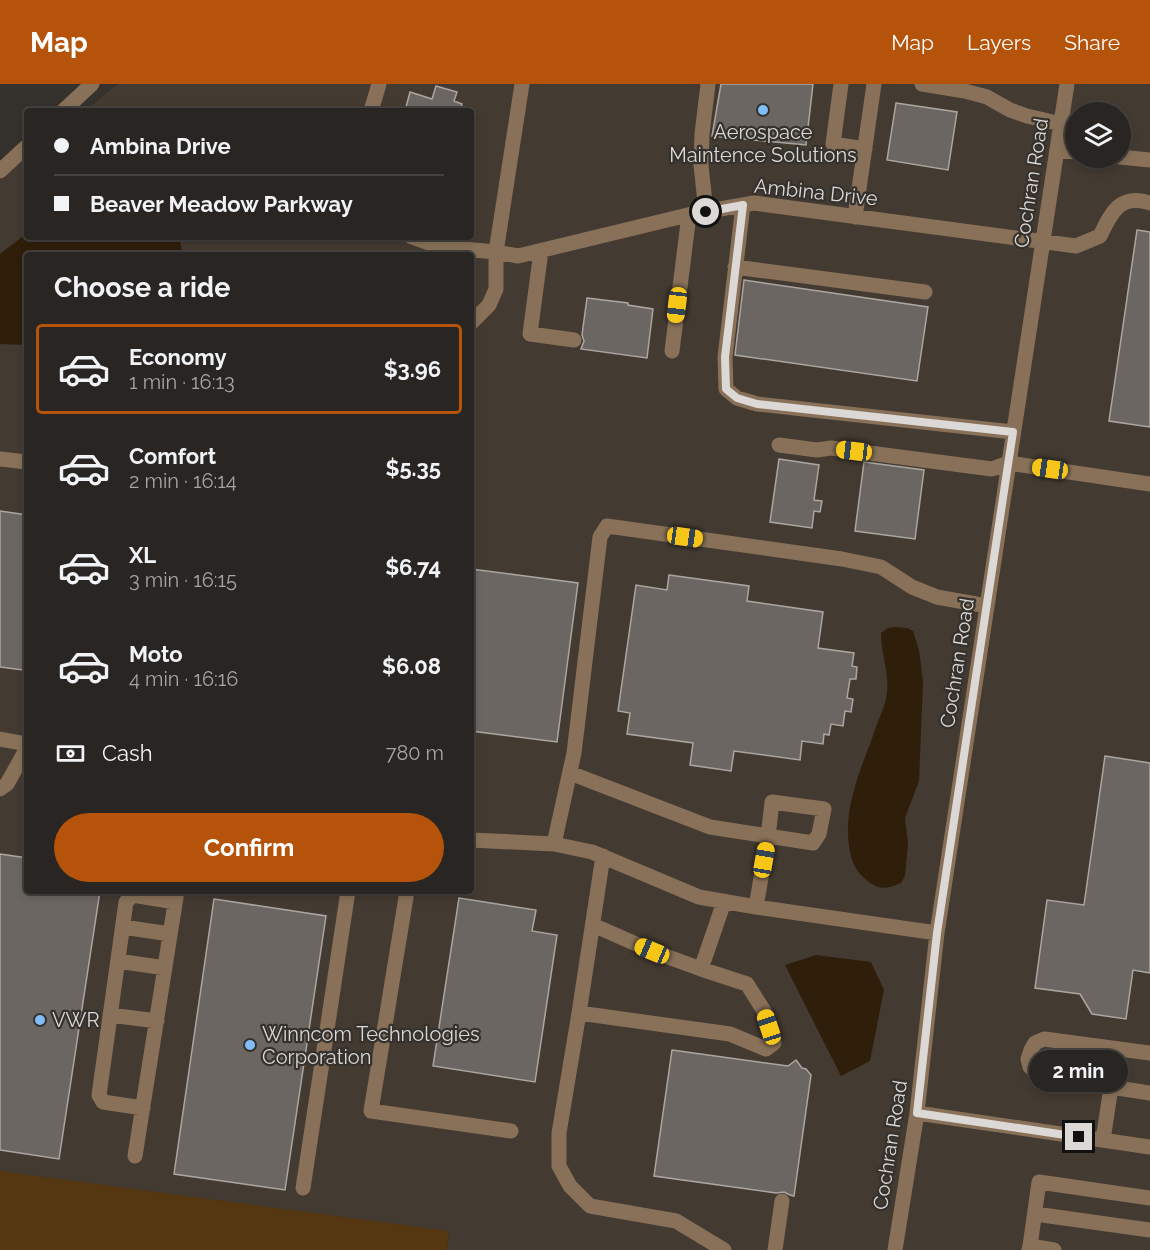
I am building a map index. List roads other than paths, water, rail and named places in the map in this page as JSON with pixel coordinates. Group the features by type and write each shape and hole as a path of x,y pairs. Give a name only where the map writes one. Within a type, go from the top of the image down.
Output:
{"street":[{"path":"66,108 92,84"},
{"path":"372,108 379,84"},
{"path":"474,320 489,304 496,289 496,252 522,84"},
{"path":"706,212 700,165 708,84"},
{"path":"841,84 833,144 865,149"},
{"path":"855,217 874,84"},
{"path":"922,84 987,97 1010,110 1061,124"},
{"name":"Cochran Road","path":"895,1250 917,1113 937,933 1067,84"},
{"path":"0,171 24,149"},
{"path":"1057,150 1065,151"},
{"path":"1131,158 1150,160"},
{"name":"Ambina Drive","path":"420,240 440,247 518,256 689,215 754,203 1076,246 1100,236 1110,214 1124,202 1150,203"},
{"path":"743,205 725,357 726,389 737,398 757,404 1013,432"},
{"path":"672,351 689,215"},
{"path":"541,251 530,334 574,339"},
{"path":"735,267 925,292"},
{"path":"779,446 817,450 831,448 992,469 1008,464 1150,484"},
{"path":"0,459 24,462"},
{"path":"554,844 574,753 600,537 607,526 842,559 881,567 912,587 936,597 987,606"},
{"path":"0,739 24,745"},
{"path":"0,789 7,784 24,752"},
{"path":"570,773 710,827 768,837 756,908"},
{"path":"474,840 554,844 603,856 699,897 756,908 937,933"},
{"path":"603,856 559,1133 559,1166 570,1186 590,1206 676,1221 724,1250"},
{"path":"303,1188 348,894"},
{"path":"407,894 371,1111 511,1131"},
{"path":"135,1156 143,1108 157,1022 176,896 133,896 126,902 99,1095 103,1102 143,1108"},
{"path":"701,969 724,902"},
{"path":"579,1013 730,1034 766,1048 774,1043 764,1011 747,984 652,951 592,926"},
{"path":"123,927 170,934"},
{"path":"118,961 165,968"},
{"path":"110,1015 157,1022"},
{"path":"1150,1053 1044,1039 1035,1043 1028,1059 1030,1067 1040,1075 1150,1093"},
{"path":"1103,1140 1111,1087"},
{"path":"917,1113 1150,1147"},
{"path":"1054,1250 1030,1248 1039,1182 1150,1198"},
{"path":"775,1250 782,1201"},
{"path":"1035,1214 1150,1230"}],"place":[{"name":"Aerospace Maintence Solutions","path":"763,110"},
{"name":"VWR","path":"40,1020"},
{"name":"Winncom Technologies Corporation","path":"250,1045"}]}
